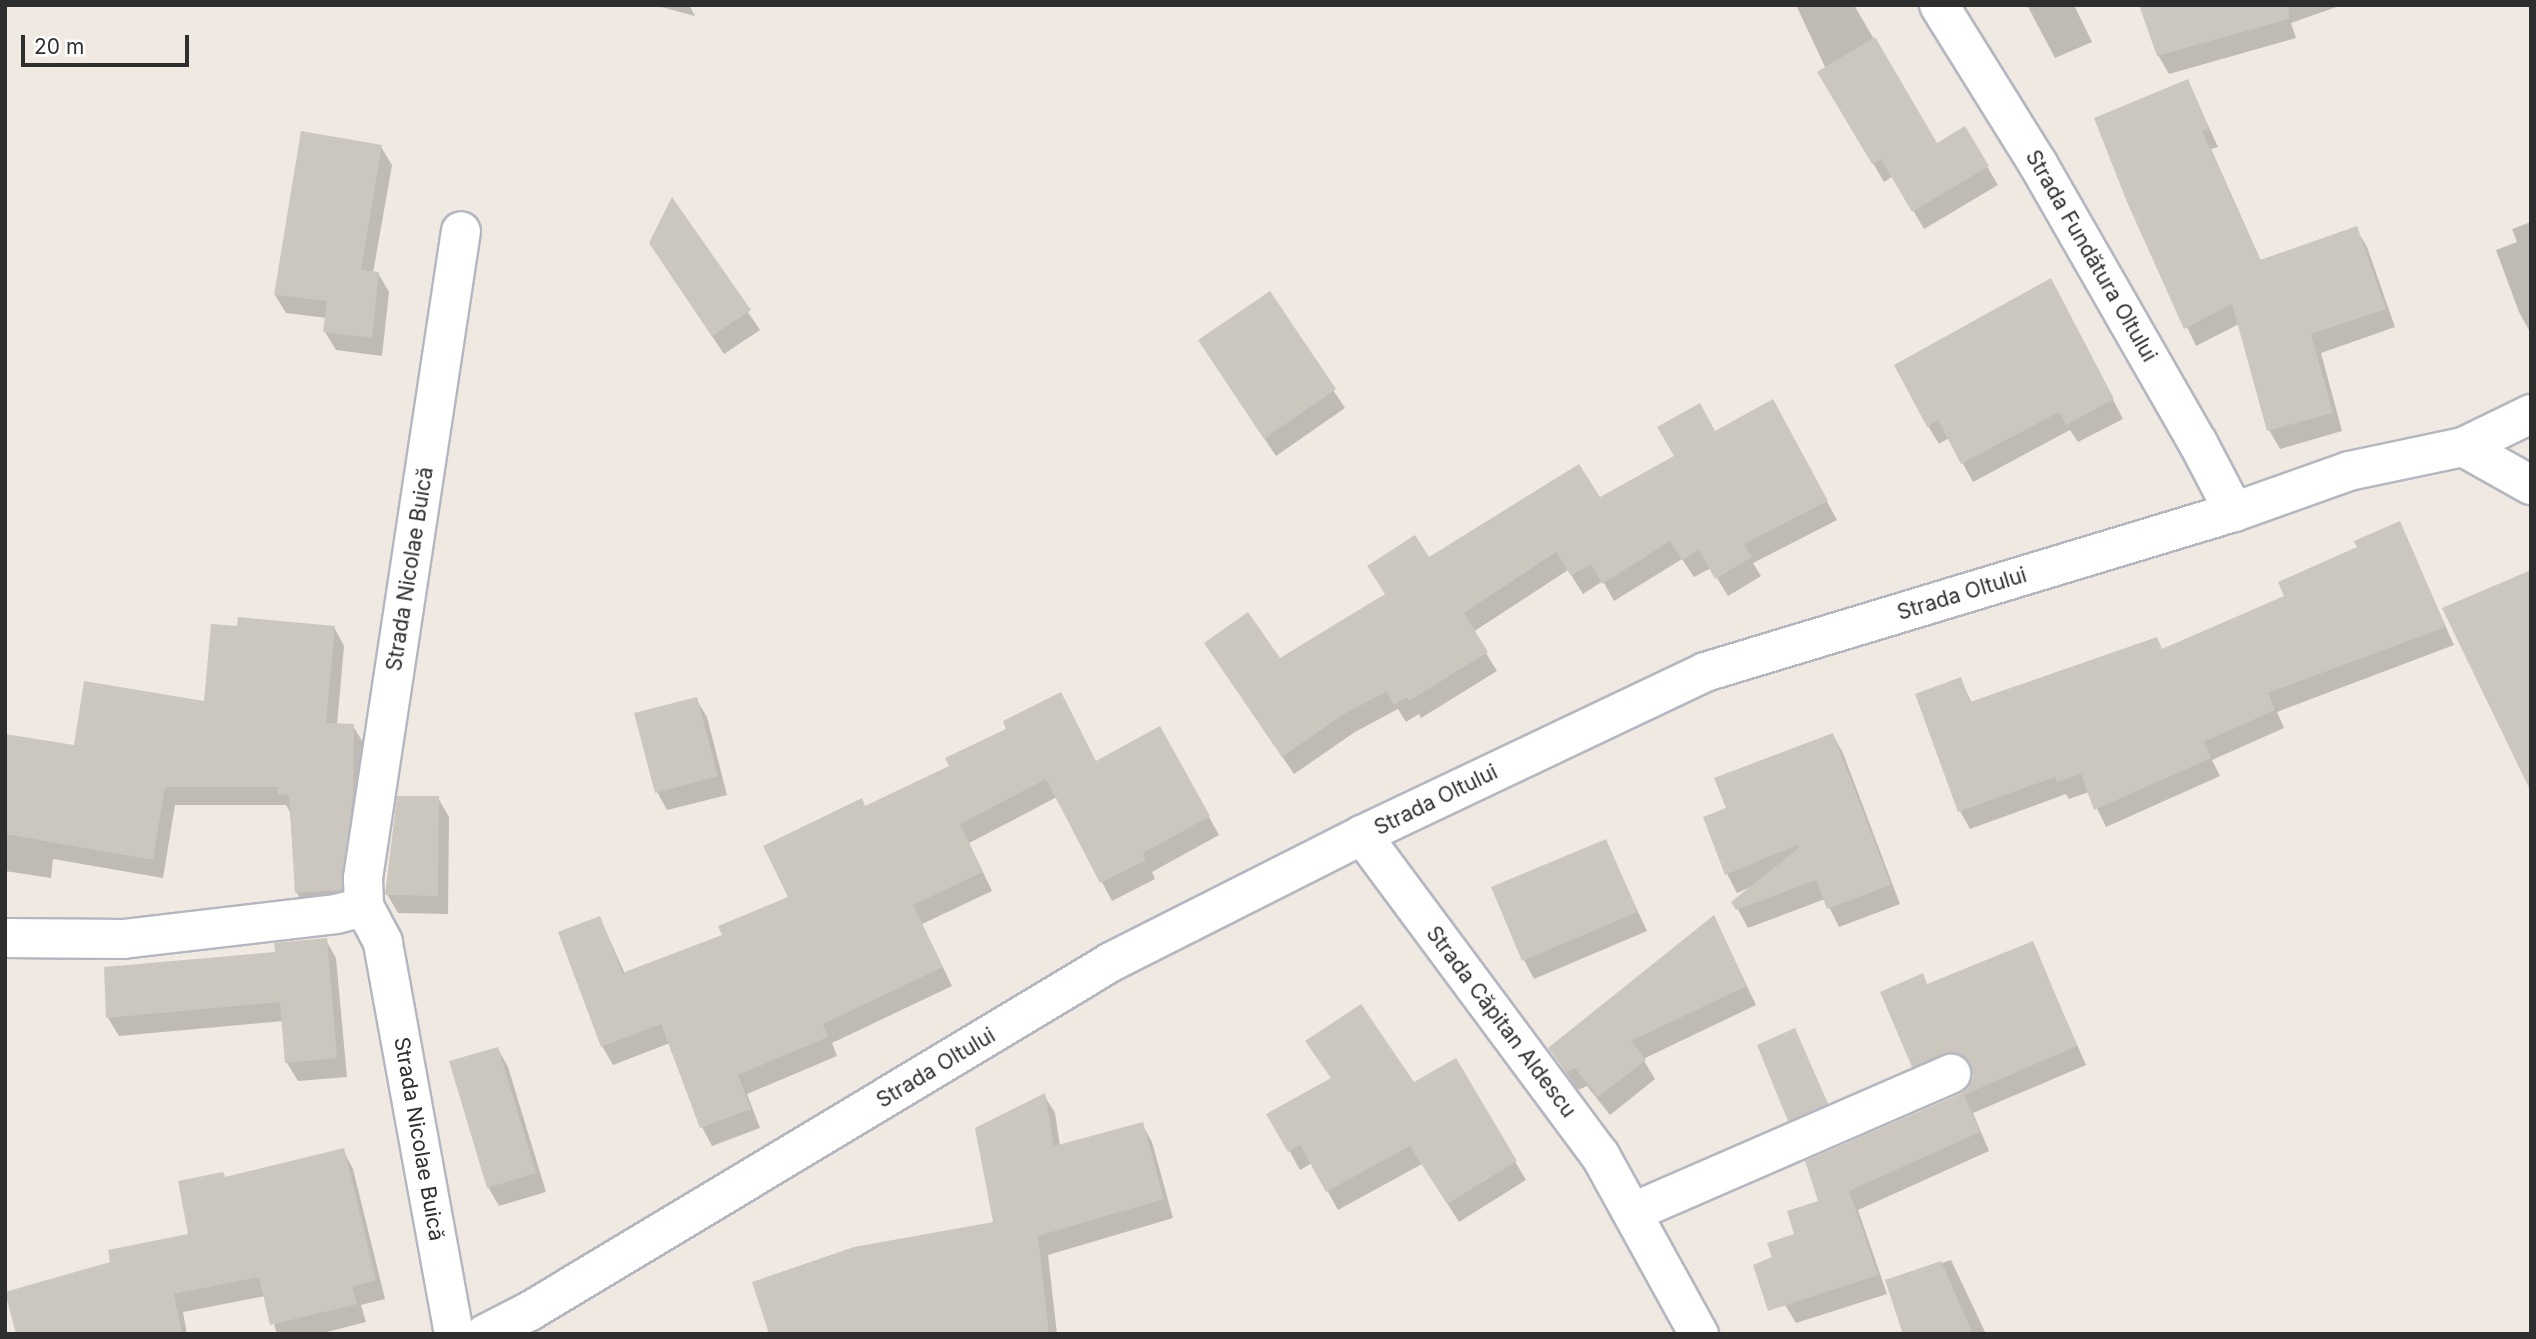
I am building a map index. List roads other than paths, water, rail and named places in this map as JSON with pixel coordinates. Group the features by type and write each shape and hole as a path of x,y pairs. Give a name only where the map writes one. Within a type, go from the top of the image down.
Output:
{"street":[{"name":"Strada Fundătura Oltului","path":"1939,5 2038,164 2198,443 2234,512"},
{"name":"Strada Nicolae Buică","path":"454,1334 383,942 364,907 363,878 461,231"},
{"name":"Strada Oltului","path":"485,1334 530,1311 1111,962 1362,835 1705,672 2234,512 2348,471 2463,447 2531,414"},
{"path":"2463,447 2531,485"},
{"name":"Strada Căpitan Aldescu","path":"1362,835 1601,1155 1699,1334"},
{"path":"5,938 123,939 336,914 364,907"},
{"path":"1633,1212 1951,1074"}]}
